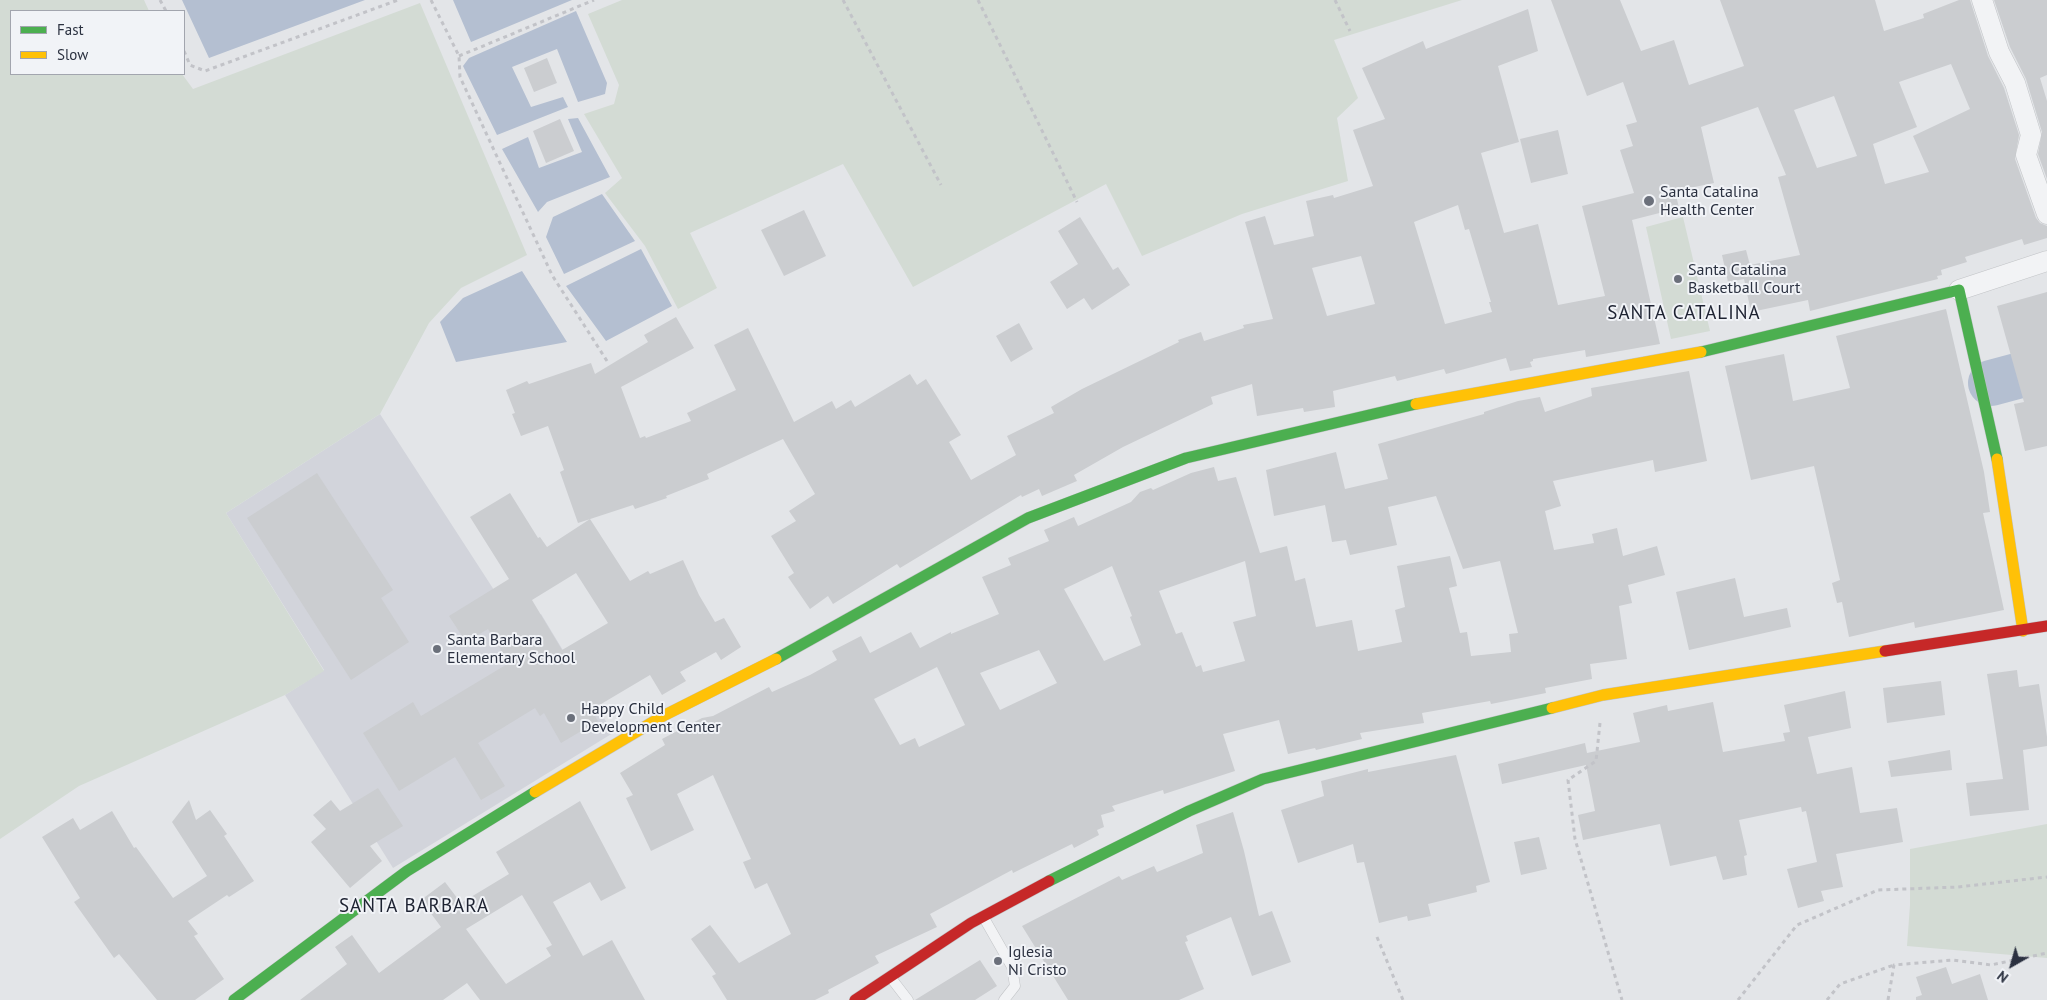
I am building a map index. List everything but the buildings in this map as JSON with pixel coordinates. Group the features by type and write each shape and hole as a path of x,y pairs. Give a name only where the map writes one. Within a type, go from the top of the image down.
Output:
{"street":[{"path":"1982,0 1999,52 2015,83 2031,135 2026,155 2047,214"},
{"path":"234,1000 407,870 570,771 663,716 792,650 1028,518 1186,458 1435,400 1720,350 1959,290 2047,261"},
{"path":"1959,290 1999,469 2023,631"},
{"path":"856,1000 983,916 1189,811 1263,779 1602,696 2047,626"}],"lane":[{"path":"983,916 1012,967 1015,986 1004,1000"},
{"path":"890,977 908,1000"}],"path":[{"path":"185,53 190,65 205,71 398,0"},
{"path":"431,0 459,56 460,77 552,275 607,361"},
{"path":"459,56 594,0"},
{"path":"843,0 941,186"},
{"path":"978,0 1077,202"},
{"path":"1335,0 1350,31"},
{"path":"1602,696 1596,761 1568,780 1575,839 1622,1000"},
{"path":"1738,1000 1797,925 1878,890 1958,887 2047,876"},
{"path":"1377,937 1403,1000"},
{"path":"1828,1000 1840,984 1894,965 1953,960 1991,965 2047,953"},
{"path":"1888,1000 1894,965"}],"shaded area":[{"path":"0,0 144,0 149,10 10,10 10,75 183,75 193,89 420,3 527,255 461,288 429,323 380,414 226,513 324,671 285,695 79,786 0,839"},
{"path":"622,0 1462,0 1334,40 1358,98 1337,118 1348,181 1242,214 1142,256 1106,184 913,287 843,164 690,233 717,288 678,309 645,246 605,193 622,178 584,114 614,104 619,85 588,14"},
{"name":"Santa Catalina Basketball Court","path":"1683,217 1710,331 1671,339 1646,227"},
{"name":"Santa Barbara Elementary School","path":"380,414 518,627 541,614 613,733 393,868 285,695 324,670 226,513"},
{"path":"2047,824 2047,958 1907,946 1910,905 1910,849"}],"water":[{"path":"182,0 365,0 209,58"},
{"path":"453,0 572,0 471,42"},
{"path":"576,11 607,83 605,94 578,102 557,49 512,67 531,107 563,97 568,107 497,135 463,66 469,58"},
{"path":"578,118 610,177 547,202 538,212 502,149 528,137 539,168 582,152 568,119"},
{"path":"602,194 635,241 564,274 546,237 553,217"},
{"path":"641,249 672,306 606,341 566,286"},
{"path":"522,271 567,342 456,362 440,322 463,298"}],"waterway":[{"path":"1991,383 2047,368"}],"traffic: fast":[{"path":"1701,352 1959,290 1997,459"},
{"path":"776,659 1028,518 1186,458 1416,404"},
{"path":"1049,881 1189,811 1263,779 1552,708"},
{"path":"234,1000 407,871 535,792"}],"traffic: slow":[{"path":"1416,404 1701,352"},
{"path":"1997,459 2023,631"},
{"path":"1552,708 1603,695 1885,651"},
{"path":"535,792 663,716 776,659"}],"traffic: jam":[{"path":"1885,651 2047,626"},
{"path":"855,1000 971,923 1049,881"}],"place":[{"name":"Santa Catalina Health Center","path":"1649,201"},
{"name":"Santa Catalina Basketball Court","path":"1678,279"},
{"name":"Santa Barbara Elementary School","path":"437,649"},
{"name":"Happy Child Development Center","path":"571,718"},
{"name":"Iglesia Ni Cristo","path":"998,961"}],"district":[{"name":"SANTA CATALINA","path":"1684,314"},
{"name":"SANTA BARBARA","path":"414,907"}]}
